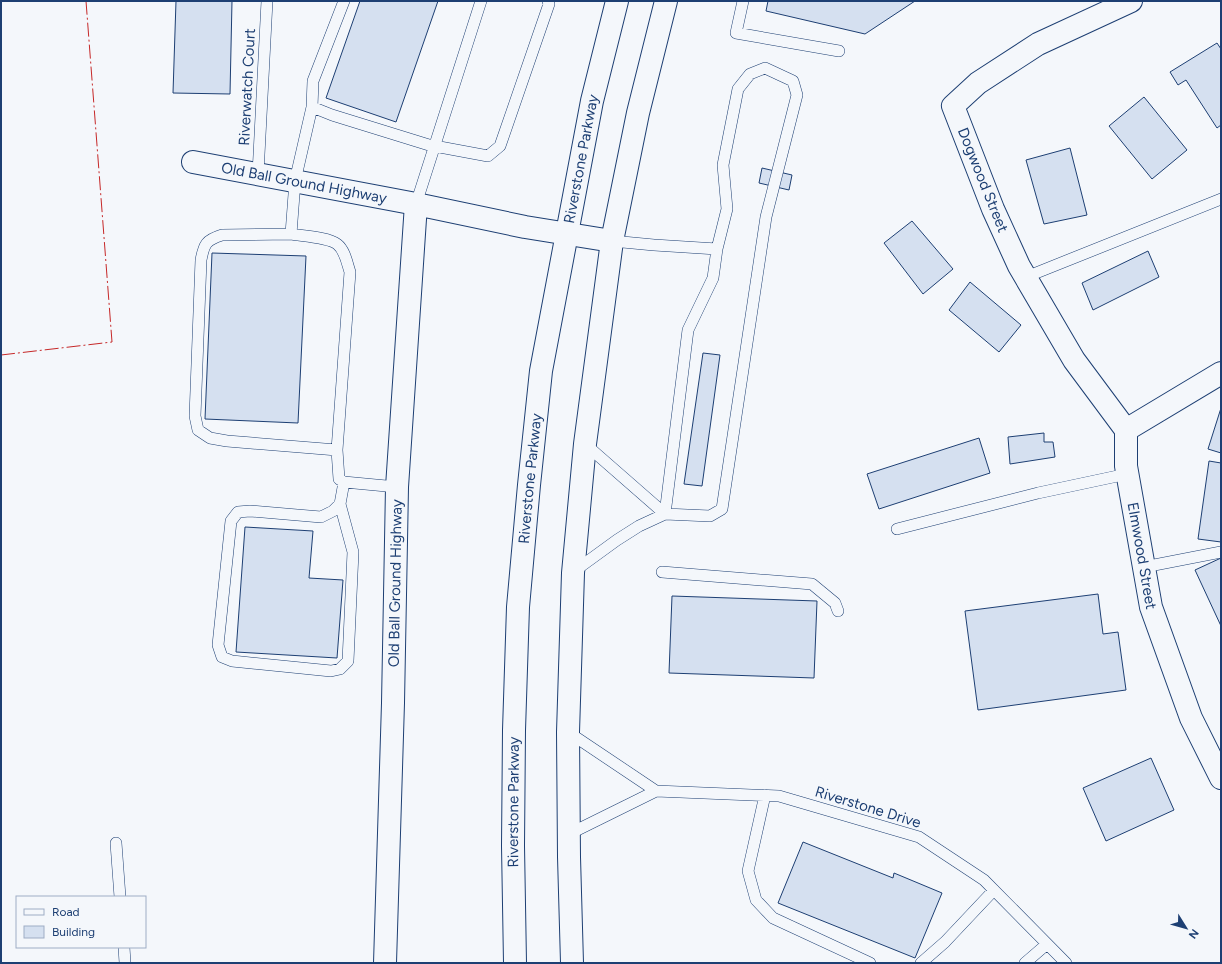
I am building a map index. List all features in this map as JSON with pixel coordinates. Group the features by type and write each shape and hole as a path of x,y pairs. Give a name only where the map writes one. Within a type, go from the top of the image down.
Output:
{"street":[{"name":"Riverstone Parkway","path":"515,963 513,846 514,730 518,606 528,485 541,371 592,101 616,1"},
{"path":"572,963 568,732 573,573 585,444 612,241 638,113 666,1"},
{"name":"Dogwood Street","path":"1126,430 1074,360 1026,277 993,209 953,106 978,83 1038,44 1131,1"},
{"name":"Old Ball Ground Highway","path":"193,162 416,204 525,227 612,241"},
{"name":"Old Ball Ground Highway","path":"385,963 393,702 397,487 416,204"},
{"path":"1126,430 1221,373"},
{"name":"Elmwood Street","path":"1126,430 1126,466 1151,607 1191,718 1221,778"}],"lane":[{"name":"Riverwatch Court","path":"258,174 267,1"},
{"path":"291,234 295,181 312,107 313,82 344,1"},
{"path":"416,204 481,1"},
{"path":"312,107 332,115 435,146 488,156 500,146 549,4 548,1"},
{"path":"743,1 736,33 839,51"},
{"path":"573,573 639,526 665,514 710,516 722,509 766,217 798,95 793,81 765,68 750,74 738,89 723,165 727,209 717,249 713,278 688,330 665,514"},
{"path":"1026,277 1221,199"},
{"path":"337,450 227,441 210,438 198,430 194,416 200,260 204,245 213,238 222,235 291,234 320,238 337,244 346,257 350,272 337,450 339,479 344,482 397,487"},
{"path":"612,241 654,246 717,249"},
{"path":"585,444 665,514"},
{"path":"897,529 1038,493 1128,474"},
{"path":"340,504 333,512 321,517 250,510 238,512 230,521 218,645 222,656 232,661 331,671 340,669 348,661 353,552 340,504 344,482"},
{"path":"1144,567 1221,552"},
{"path":"662,572 812,584 835,603 838,611"},
{"path":"568,732 656,791"},
{"name":"Riverstone Drive","path":"569,834 656,791 779,796 919,837 984,880 1066,963"},
{"path":"765,795 748,871 756,900 773,918 870,963"},
{"path":"116,843 120,896"},
{"path":"921,963 945,942 994,890"},
{"path":"1026,963 1047,944"},
{"path":"124,948 125,963"}],"building":[{"path":"176,1 232,1 230,94 173,93"},
{"path":"360,1 438,1 396,122 326,98"},
{"path":"768,1 915,1 865,34 766,11"},
{"path":"1217,43 1221,49 1221,125 1217,128 1186,80 1178,85 1170,72"},
{"path":"1144,97 1187,150 1152,179 1109,126"},
{"path":"1070,148 1087,215 1044,224 1026,160"},
{"path":"762,168 792,175 789,190 759,183"},
{"path":"912,221 953,269 923,294 884,243"},
{"path":"1148,251 1159,277 1093,310 1082,283"},
{"path":"212,253 306,256 298,423 205,419"},
{"path":"970,282 1021,325 999,352 949,310"},
{"path":"703,353 720,355 702,486 684,484"},
{"path":"1221,408 1221,453 1208,449"},
{"path":"1044,433 1044,442 1053,442 1055,457 1010,464 1008,437"},
{"path":"979,438 990,473 879,509 867,474"},
{"path":"1209,461 1221,463 1221,542 1198,539"},
{"path":"245,527 313,531 309,578 343,580 337,658 236,652"},
{"path":"1221,558 1221,626 1195,570"},
{"path":"1098,594 1103,634 1118,632 1126,690 978,710 965,611"},
{"path":"672,596 817,601 814,678 669,673"},
{"path":"1151,758 1174,810 1106,841 1083,788"},
{"path":"803,842 893,878 894,873 942,893 915,958 778,903"}],"power":[{"path":"1,355 112,342 86,1"}]}
